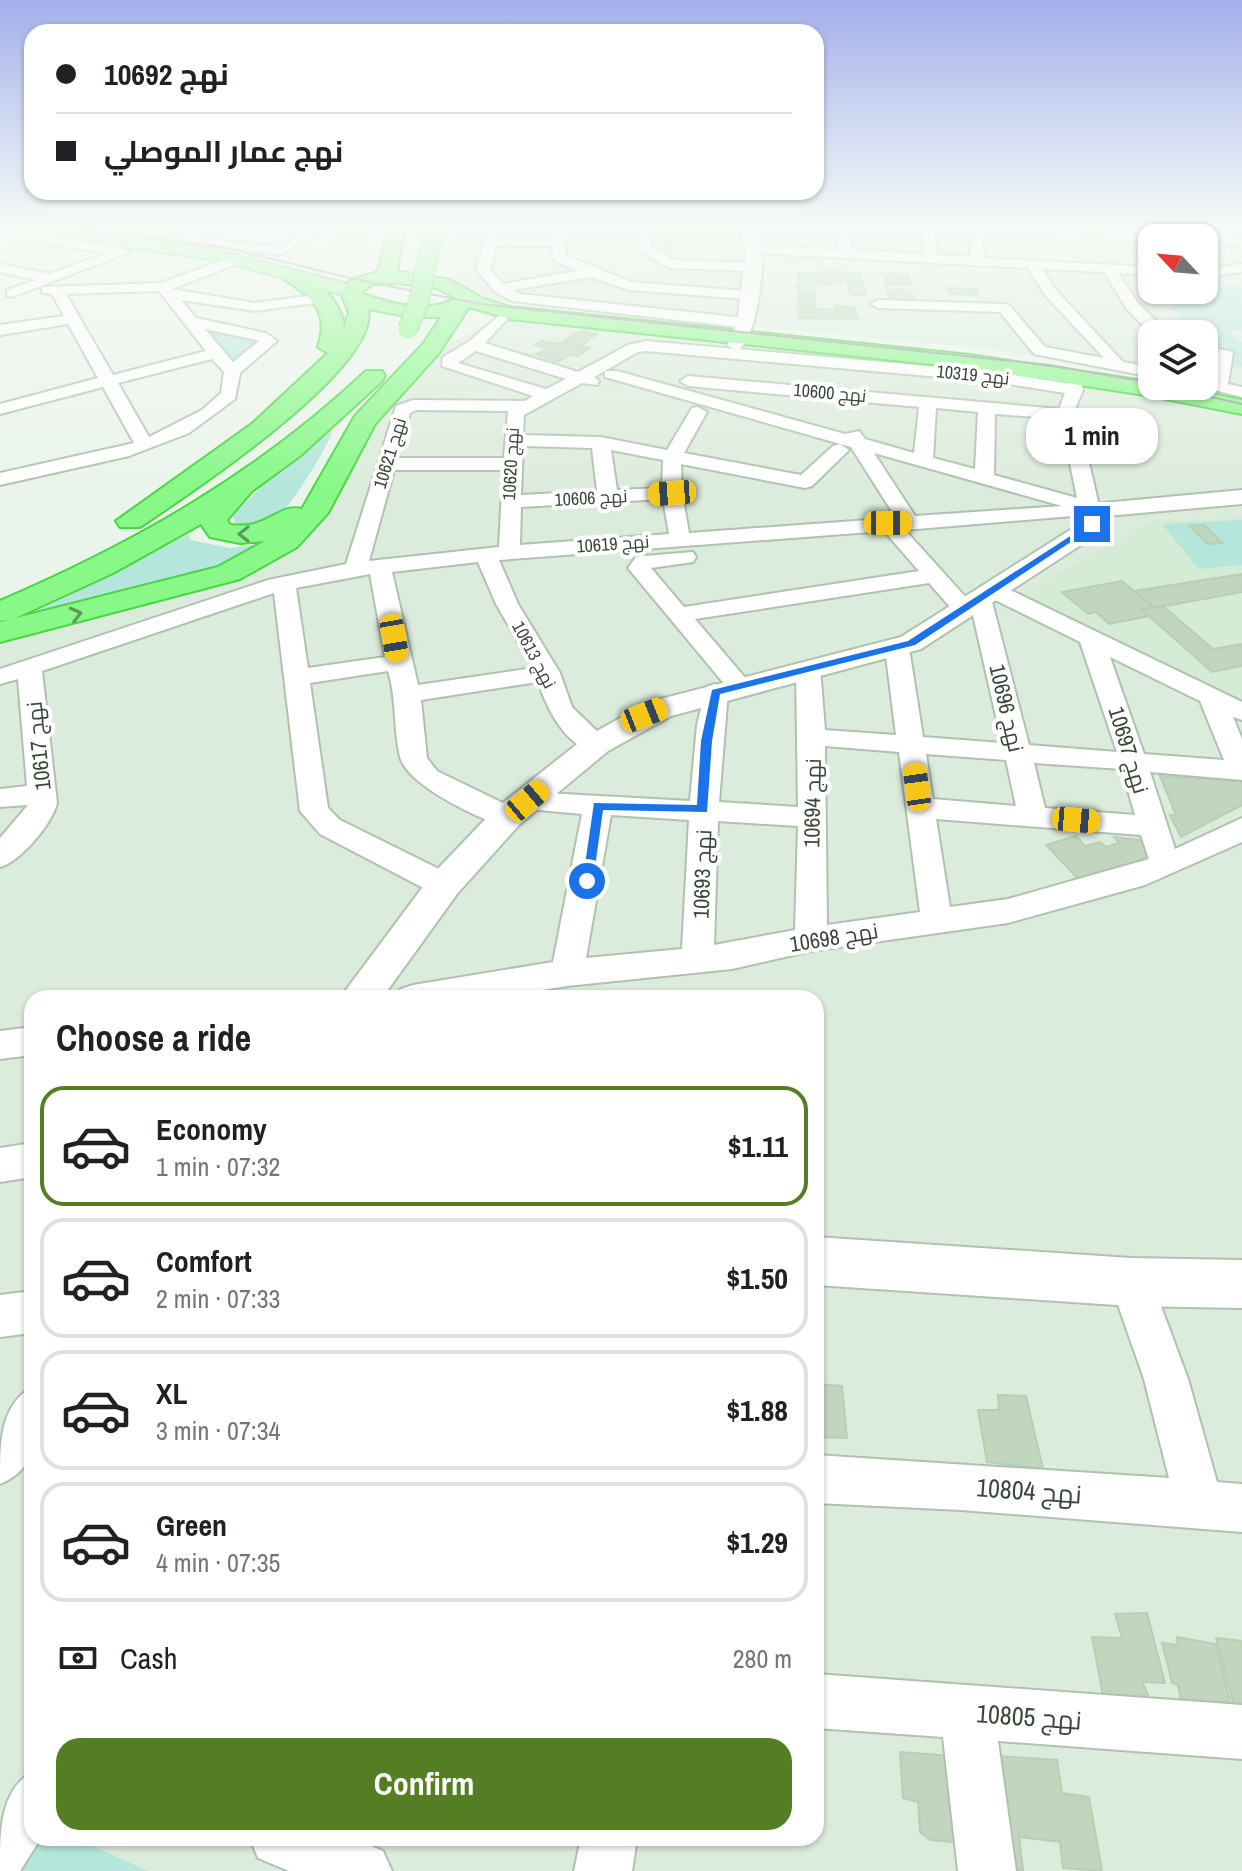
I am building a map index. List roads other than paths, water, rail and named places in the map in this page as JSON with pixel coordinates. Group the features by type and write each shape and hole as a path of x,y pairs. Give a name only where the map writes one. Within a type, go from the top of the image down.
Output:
{"highway":[{"path":"297,396 326,354 335,333 332,313"},
{"path":"3,600 207,471 331,364 351,336 358,313"},
{"path":"403,313 419,321 502,317 740,335 1242,414"},
{"path":"412,313 419,321 431,348"},
{"path":"419,313 419,321 362,387 250,479 216,513 214,526 220,531 254,535 278,528 292,517 347,424 438,323 436,318 419,321"},
{"path":"3,600 135,531 231,473 431,313"},
{"path":"419,321 506,313"},
{"path":"513,313 1043,369 1149,386 1242,407"},
{"path":"0,632 207,580 266,555 302,528 357,431 431,348 458,330 502,317"},
{"path":"3,600 167,532 250,479"}],"street":[{"path":"69,313 144,444"},
{"path":"185,313 232,371"},
{"path":"605,313 740,335 744,313"},
{"path":"1015,313 1040,351 1138,370"},
{"path":"1062,313 1107,349 1118,366"},
{"path":"502,317 474,345 449,360 450,366 547,395"},
{"path":"0,330 73,319"},
{"path":"0,479 144,444 214,411 229,395 232,371 269,341 261,336 193,322"},
{"path":"474,345 584,375 698,412 855,450 923,461 1090,509"},
{"name":"نهج 10319","path":"584,375 642,346 1075,386"},
{"path":"1218,370 1225,352"},
{"path":"0,409 216,353"},
{"path":"854,364 845,409 855,450 898,527 933,576 980,600 1090,637 1242,712"},
{"path":"923,461 934,401 943,372"},
{"path":"611,374 855,450"},
{"name":"نهج 10600","path":"584,375 611,374 845,409 934,401 1071,415"},
{"name":"نهج 10620","path":"497,553 514,464 515,413 584,375"},
{"path":"366,990 444,885 517,809 597,744 644,715 808,668 897,648 927,635 1084,532 1095,518 1077,463 1071,415 1067,407 1075,386"},
{"path":"1218,386 1242,392"},
{"name":"نهج 10621","path":"368,567 387,464 402,410 407,406 526,406"},
{"path":"984,479 987,406"},
{"path":"680,538 672,493 672,457 698,412"},
{"path":"514,440 601,443 741,473 805,482 855,450"},
{"path":"601,443 608,497"},
{"path":"387,464 514,464"},
{"name":"نهج 10606","path":"509,502 672,493"},
{"name":"نهج 10619","path":"0,677 284,583 368,567 680,538 898,527 1242,497"},
{"path":"728,690 678,615 639,568 644,562 898,527"},
{"name":"نهج 10613","path":"497,553 507,604 548,673 560,709 572,724 597,744"},
{"path":"368,567 408,694 414,759 427,777 517,809 598,806 810,817"},
{"path":"678,615 933,576"},
{"path":"284,583 298,677 310,801 315,813 330,827 444,885"},
{"name":"نهج 10696","path":"980,600 1033,817"},
{"name":"نهج 10697","path":"1090,637 1165,864"},
{"path":"897,648 937,922"},
{"path":"298,677 398,662"},
{"name":"نهج 10617","path":"0,857 41,811 44,794 29,667"},
{"name":"نهج 10694","path":"808,668 814,737 810,817 811,939"},
{"path":"408,694 548,673"},
{"name":"نهج 10693","path":"697,960 704,880 703,810 707,741 728,690"},
{"path":"814,737 1242,770 1211,697"},
{"path":"0,798 44,794"},
{"path":"567,973 587,881 598,806"},
{"path":"920,808 1153,826"},
{"name":"نهج 10698","path":"462,990 567,973 697,960 1057,900 1165,864 1218,843 1242,828"},
{"path":"0,1045 24,1042"},
{"path":"0,1165 24,1161"},
{"path":"824,1262 1131,1282 1242,1284"},
{"path":"1131,1282 1166,1379 1220,1506"},
{"path":"0,1316 24,1313"},
{"path":"0,1456 24,1424"},
{"name":"نهج 10804","path":"824,1479 961,1486 1220,1506"},
{"name":"نهج 10805","path":"824,1702 1242,1732"},
{"path":"967,1712 987,1871"},
{"path":"0,1851 24,1813"},
{"path":"298,1846 359,1870"},
{"path":"603,1871 608,1846"}],"tram line":[{"path":"568,313 1049,365 1138,381"},
{"path":"1218,399 1242,404"}]}
